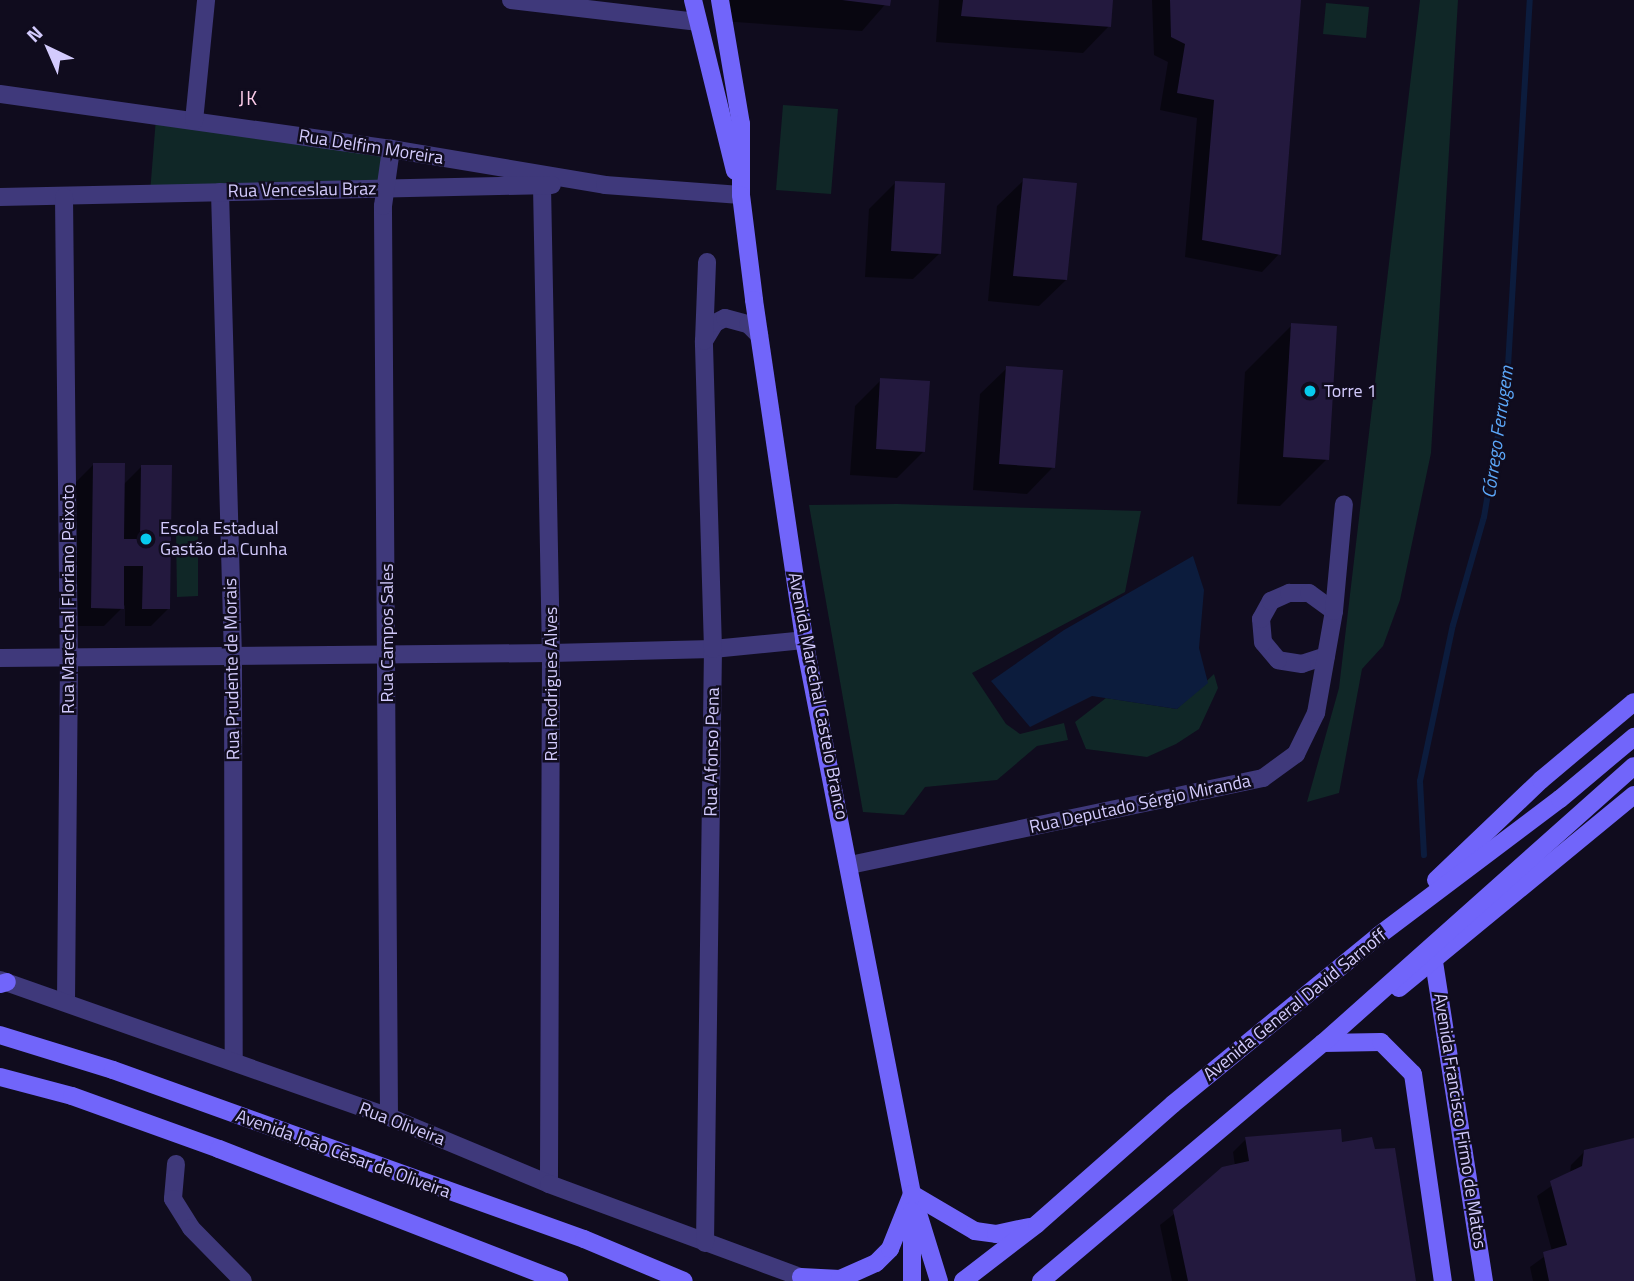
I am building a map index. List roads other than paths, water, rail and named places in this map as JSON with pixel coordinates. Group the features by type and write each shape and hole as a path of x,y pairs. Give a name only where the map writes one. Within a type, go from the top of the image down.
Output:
{"main road":[{"name":"Avenida Marechal Castelo Branco","path":"693,0 741,195 804,639 912,1194 939,1281"},
{"name":"Avenida Marechal Castelo Branco","path":"720,0 741,124 741,195"},
{"path":"1378,936 1541,779 1634,702"},
{"name":"Avenida General David Sarnoff","path":"963,1281 1037,1224 1173,1104 1378,936 1560,799 1634,737"},
{"path":"1041,1281 1323,1043 1634,766"},
{"path":"1367,1003 1392,993 1434,962 1634,794"},
{"name":"Avenida Francisco Firmo de Matos","path":"1434,962 1484,1281"},
{"name":"Avenida João César de Oliveira","path":"0,1035 113,1070 584,1239 684,1281"},
{"path":"1323,1043 1381,1042 1413,1074 1443,1281"},
{"path":"0,1077 72,1096 219,1149 553,1280"},
{"name":"Avenida Marechal Castelo Branco","path":"912,1194 912,1281"},
{"path":"806,1279 840,1279 876,1263 890,1249 912,1194 975,1231 996,1234 1037,1224"}],"street":[{"path":"194,121 206,0"},
{"path":"511,0 697,22"},
{"name":"Rua Delfim Moreira","path":"0,94 391,149 605,185 741,195"},
{"name":"Rua Campos Sales","path":"389,1117 383,188 391,149"},
{"name":"Rua Venceslau Braz","path":"0,197 605,185"},
{"name":"Rua Rodrigues Alves","path":"542,186 551,653 549,1184"},
{"name":"Rua Prudente de Morais","path":"220,192 233,657 234,1062"},
{"name":"Rua Marechal Floriano Peixoto","path":"65,197 69,659 66,1001"},
{"name":"Rua Afonso Pena","path":"705,1243 713,649 704,341 708,262"},
{"path":"704,341 715,323 725,318 748,324 759,335"},
{"name":"Rua Deputado Sérgio Miranda","path":"850,865 1263,778 1296,754 1316,713 1335,611 1344,504"},
{"path":"1326,656 1302,664 1278,660 1263,642 1261,619 1271,601 1289,593 1309,593 1335,611"},
{"path":"0,658 233,657 388,652 551,653 713,649 804,639"},
{"name":"Rua Oliveira","path":"2,982 66,1001 389,1117 549,1184 806,1279"},
{"path":"176,1164 173,1199 191,1228 243,1281"}],"water":[{"path":"1193,556 1204,590 1199,648 1208,683 1177,709 1092,696 1030,727 991,681 1064,630"}],"waterway":[{"name":"Córrego Ferrugem","path":"1424,855 1420,781 1453,625 1484,517 1507,383 1530,0"}],"place":[{"name":"Torre 1","path":"1310,391"},
{"name":"Escola Estadual Gastão da Cunha","path":"146,539"}],"district":[{"name":"JK","path":"249,98"}]}
